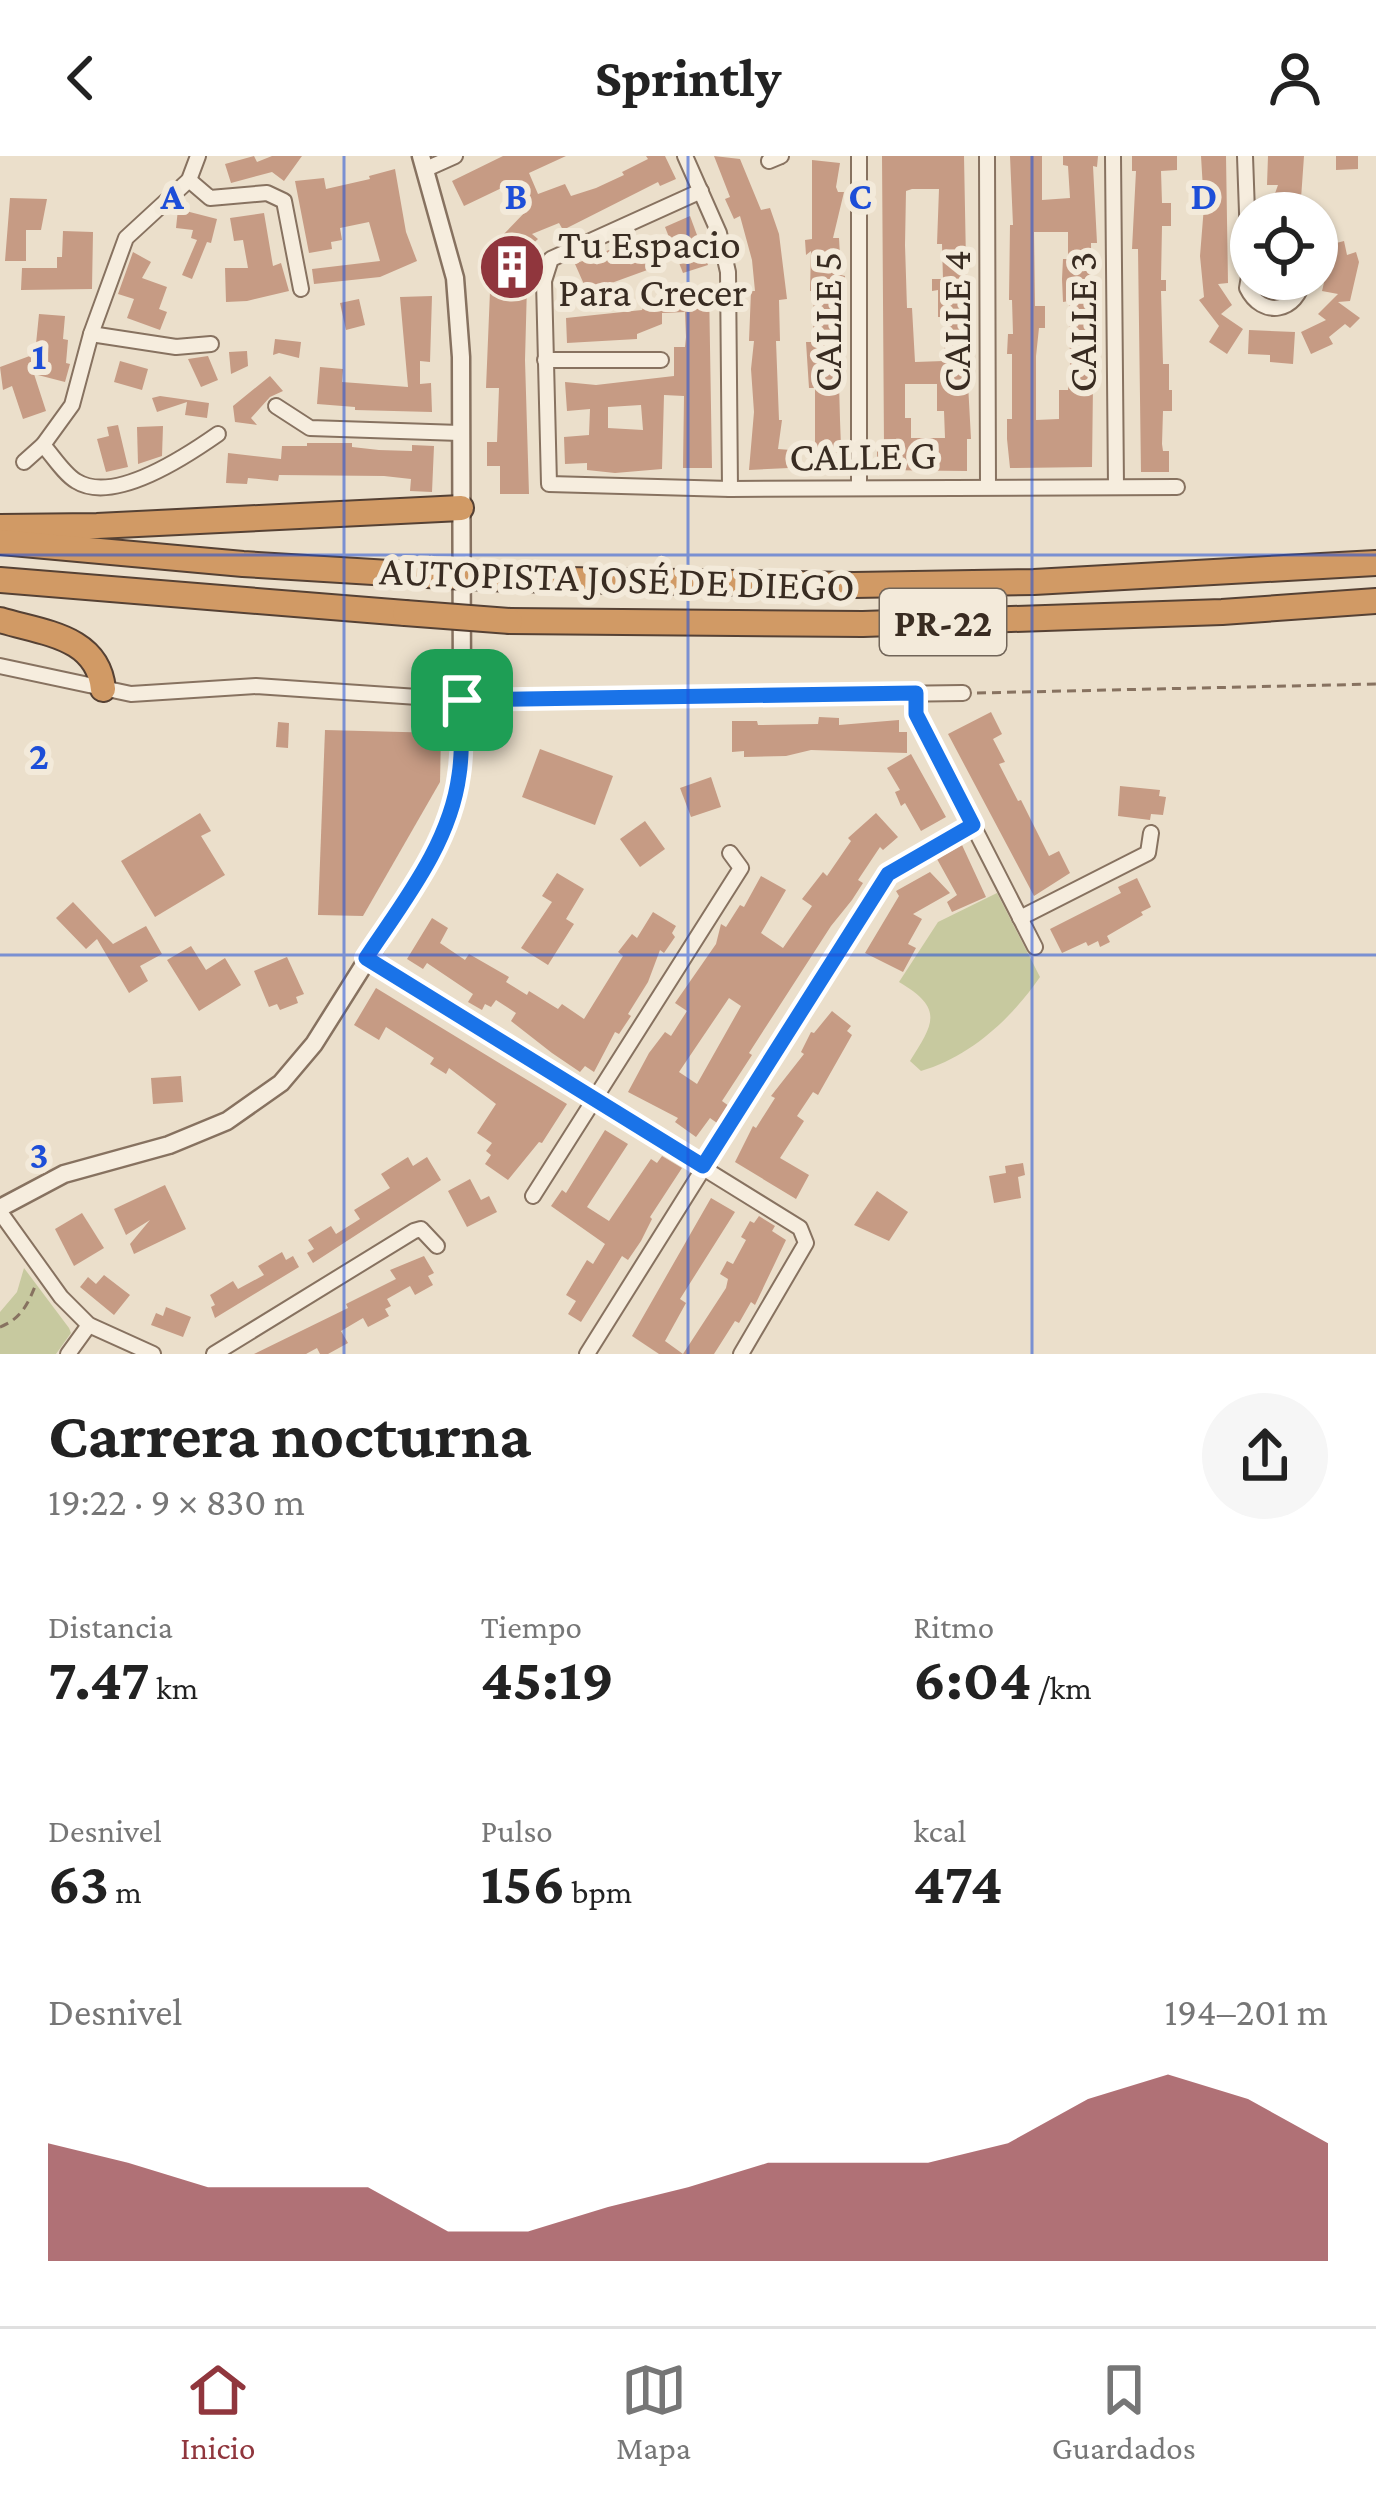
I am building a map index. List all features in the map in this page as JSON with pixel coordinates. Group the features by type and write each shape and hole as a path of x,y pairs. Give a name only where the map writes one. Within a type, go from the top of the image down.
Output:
{"highway":[{"path":"0,527 461,508"},
{"name":"AUTOPISTA JOSÉ DE DIEGO","path":"0,542 406,574 854,585 1376,562"},
{"name":"AUTOPISTA JOSÉ DE DIEGO","path":"0,580 510,621 863,625 1376,602"},
{"path":"0,620 88,652 99,668 103,689"}],"street":[{"path":"24,462 43,446 72,405 91,334 127,238 189,180 198,156"},
{"path":"153,1354 88,1325 42,1271 0,1210 64,1174 170,1145 227,1121 281,1083 314,1044 428,863 451,812 459,775 462,700 461,357 454,278 423,163 455,156"},
{"path":"685,156 719,232 728,272 730,489"},
{"name":"CALLE 5","path":"859,156 860,488"},
{"name":"CALLE 4","path":"987,156 988,487"},
{"name":"CALLE 3","path":"1113,156 1116,487"},
{"path":"1245,156 1247,192"},
{"path":"189,180 210,198 267,193 284,201 301,289"},
{"path":"661,360 544,360 544,281 550,260 701,191"},
{"path":"1255,300 1267,308 1294,300"},
{"path":"91,334 176,347 211,344"},
{"name":"CALLE G","path":"544,360 549,484 730,489 1177,487"},
{"path":"276,406 310,428 460,433"},
{"path":"43,446 78,483 107,488 173,466 218,434"},
{"path":"0,666 131,694 256,686 462,700 963,693"},
{"path":"916,693 916,714 1035,947"},
{"path":"586,1354 888,874 973,825"},
{"path":"1020,918 1148,853 1151,833"},
{"path":"533,1196 741,868 730,854"},
{"path":"366,958 800,1228 806,1243 741,1354"},
{"path":"214,1354 414,1231 421,1229 437,1246"},
{"path":"68,1354 88,1325"}],"path":[{"path":"963,693 1376,683"},
{"path":"0,1327 23,1312 42,1271"}],"green space":[{"path":"997,893 1040,977 988,1034 956,1056 921,1071 910,1061 929,1027 929,1009 899,982 938,922"},
{"path":"24,1268 71,1333 56,1354 0,1354 0,1312 17,1292"}],"building":[{"path":"254,156 257,162 272,156 302,156 284,181 272,172 231,183 225,164"},
{"path":"503,156 566,156 529,173 538,194 565,184 571,196 596,188 624,175 646,156 665,156 676,179 660,186 658,182 563,230 559,223 532,234 538,239 516,259 534,266 527,285 525,360 529,494 500,494 500,466 487,466 487,442 497,442 499,388 486,388 491,267 502,236 528,209 516,181 464,206 452,181"},
{"path":"714,156 740,159 761,210 770,208 779,234 787,299 779,300 780,341 776,341 782,420 778,449 791,450 789,468 749,470 754,412 754,341 749,341 751,291 755,291 752,260 740,216 734,219 725,199 730,197"},
{"path":"882,156 964,156 967,315 971,315 971,328 965,328 971,439 967,439 967,471 877,470 877,445 884,445","holes":["939,189 937,244 942,244 943,279 932,279 932,291 938,290 938,317 943,317 945,328 944,361 915,362 905,245 906,191","905,384 937,384 937,411 944,411 945,438 911,438 911,418 905,418"]},
{"path":"1010,156 1042,156 1042,200 1070,198 1063,156 1098,156 1097,167 1093,166 1097,243 1091,243 1098,384 1093,384 1092,467 1010,468 1007,419 1012,419 1012,354 1007,354 1008,334 1013,334 1009,300","holes":["1034,232 1068,232 1062,279 1063,302 1069,301 1068,390 1059,390 1059,419 1036,420 1036,356 1039,328 1045,328 1045,306 1035,306"]},
{"path":"1132,156 1177,156 1177,170 1161,171 1162,203 1171,203 1171,226 1162,226 1161,280 1166,280 1166,291 1161,291 1163,364 1169,364 1172,390 1172,411 1163,411 1162,444 1163,451 1169,451 1169,472 1141,472"},
{"path":"1201,156 1226,156 1228,283 1218,284 1232,305 1221,314 1243,329 1227,354 1209,342 1219,326 1199,300 1204,297"},
{"path":"1268,156 1304,156 1301,192 1276,192 1278,185 1267,185"},
{"path":"1336,156 1358,156 1358,169 1336,170"},
{"path":"812,160 840,163 836,187 844,192 833,238 839,238 841,275 845,276 843,310 837,310 844,447 840,469 810,470 815,388 809,388 806,342 812,342 814,318 811,251 806,255 805,240 812,239"},
{"path":"395,169 406,232 417,261 380,277 314,284 312,269 380,261 369,222 340,228 342,240 331,242 332,249 309,253 295,181 324,178 326,189"},
{"path":"10,198 47,199 41,230 26,230 26,261 5,261"},
{"path":"178,209 217,219 211,243 207,242 192,279 182,275 197,240 191,238 193,230 176,228"},
{"path":"264,213 273,266 281,263 289,291 226,302 225,268 248,268 243,240 234,241 230,218"},
{"path":"690,216 708,265 683,273 665,227"},
{"path":"63,231 93,232 92,289 21,290 22,268 57,268"},
{"path":"643,236 653,255 644,255 650,269 606,285 608,289 590,298 575,264"},
{"path":"1344,241 1347,255 1356,252 1359,262 1350,301 1338,302 1360,318 1329,337 1333,344 1311,354 1301,332 1326,320 1318,314 1338,300 1338,243"},
{"path":"133,252 151,262 142,278 167,287 159,309 167,312 160,330 127,318 134,299 118,294"},
{"path":"709,286 712,468 683,468 684,396 664,395 662,469 615,473 587,470 587,463 565,464 564,437 589,435 590,409 567,411 565,382 596,385 674,376 674,347 685,347 686,337 685,312 662,313 662,324 637,334 637,339 567,343 566,318 642,310 646,298 686,299 686,288","holes":["641,405 643,430 608,428 608,407"]},
{"path":"432,296 430,362 420,361 420,384 431,383 432,412 317,404 320,367 343,369 342,382 408,387 400,297"},
{"path":"359,299 365,325 346,330 340,303"},
{"path":"39,314 65,316 63,339 68,340 66,363 70,364 65,382 34,374 46,411 23,419 12,386 3,390 0,367 35,354"},
{"path":"1249,330 1295,332 1293,364 1270,362 1270,355 1248,354"},
{"path":"275,339 301,342 299,358 273,355"},
{"path":"247,351 248,366 231,374 229,352"},
{"path":"208,356 218,380 201,387 188,359"},
{"path":"120,361 148,369 142,390 114,382"},
{"path":"270,376 283,391 270,397 251,418 257,425 235,422 233,406"},
{"path":"152,398 209,403 207,418 185,415 187,402 157,412"},
{"path":"118,425 128,467 106,472 97,439 109,436 107,427"},
{"path":"163,426 162,456 138,464 137,427"},
{"path":"307,443 412,451 412,445 434,446 432,492 410,491 411,479 384,476 279,475 278,481 248,478 247,484 226,483 228,453 281,459 282,446"},
{"path":"991,712 1002,734 993,739 1005,762 999,764 1049,856 1059,851 1070,873 1034,896 948,734"},
{"path":"819,717 839,718 839,725 899,720 899,732 907,732 907,753 811,750 744,757 744,751 732,752 732,721 818,724"},
{"path":"278,722 289,723 288,748 276,747"},
{"path":"325,730 441,733 440,782 363,916 318,915"},
{"path":"540,749 613,776 595,825 522,797"},
{"path":"911,754 946,817 921,831 905,803 901,806 895,792 900,790 887,768"},
{"path":"711,777 721,807 691,817 680,788"},
{"path":"1120,786 1160,790 1159,796 1166,797 1163,815 1151,814 1150,820 1118,816"},
{"path":"200,813 211,831 201,836 225,875 155,917 121,861"},
{"path":"876,813 898,837 883,850 880,847 858,880 863,883 749,1053 722,1101 729,1106 717,1123 710,1118 696,1137 675,1122 678,1118 628,1092 649,1053 665,1032 671,1036 687,1011 675,1003 716,944 721,924 726,927 740,905 744,907 761,876 786,890 761,933 783,948 812,906 802,899 823,872 827,876 851,841 848,838","holes":["729,998 741,1006 697,1084 679,1072"]},
{"path":"645,821 665,849 640,867 620,839"},
{"path":"962,845 986,897 952,912 947,902 957,895 937,859"},
{"path":"930,872 950,893 913,914 922,919 908,944 916,948 903,972 865,953 899,896 896,891"},
{"path":"557,873 584,889 566,919 574,924 548,965 521,948 552,902 542,896"},
{"path":"1137,878 1151,907 1143,915 1107,936 1110,942 1100,947 1098,941 1088,946 1086,942 1062,953 1050,929 1121,893 1118,887"},
{"path":"73,902 113,944 146,926 162,954 140,966 148,981 129,993 97,939 86,949 56,918"},
{"path":"653,912 676,926 675,937 664,953 660,950 631,1016 619,1034 615,1032 594,1072 585,1066 580,1072 552,1053 511,1021 516,1013 496,1000 482,1010 468,1002 473,994 427,963 423,969 407,959 432,918 448,928 440,943 465,960 469,954 509,977 506,982 527,995 529,991 558,1009 562,1004 584,1019 623,956 618,952 632,934 637,938"},
{"path":"191,946 206,970 225,958 241,985 199,1011 167,960"},
{"path":"287,957 304,994 296,997 298,1003 280,1010 277,1004 269,1007 254,971"},
{"path":"376,988 567,1104 542,1143 508,1180 485,1164 492,1143 477,1133 496,1104 449,1068 446,1074 430,1064 434,1058 386,1027 379,1040 354,1025"},
{"path":"832,1011 851,1026 847,1031 852,1035 818,1095 813,1092 797,1116 804,1121 780,1158 809,1175 796,1199 735,1162 753,1126 775,1098 771,1096 804,1054 811,1032"},
{"path":"181,1076 183,1102 153,1104 151,1078"},
{"path":"605,1130 628,1144 587,1207 609,1221 651,1159 657,1163 662,1156 682,1168 650,1217 641,1241 628,1260 622,1256 581,1322 568,1314 576,1301 566,1295 587,1260 593,1264 605,1244 551,1206 562,1190 566,1193"},
{"path":"408,1157 413,1166 427,1157 441,1180 313,1263 307,1253 314,1249 308,1240 331,1226 336,1234 360,1219 354,1210 390,1188 381,1174"},
{"path":"1023,1163 1025,1175 1018,1177 1021,1198 994,1203 989,1176 1006,1173 1005,1166"},
{"path":"470,1179 481,1200 489,1196 497,1212 467,1227 448,1191"},
{"path":"165,1185 186,1229 134,1254 130,1244 150,1220 126,1235 114,1209"},
{"path":"877,1191 908,1212 889,1241 854,1225"},
{"path":"711,1198 735,1212 680,1299 686,1303 665,1341 683,1354 659,1354 632,1336"},
{"path":"82,1213 104,1248 74,1266 55,1229"},
{"path":"759,1216 775,1226 772,1231 786,1240 755,1305 751,1302 739,1323 735,1321 714,1354 683,1354 726,1288 728,1279 720,1274 727,1261 733,1264 750,1221 754,1223"},
{"path":"282,1252 286,1260 293,1256 299,1267 215,1318 210,1295 233,1281 238,1289 264,1275 258,1266"},
{"path":"424,1256 434,1273 428,1276 433,1285 415,1295 410,1286 387,1299 389,1316 368,1327 363,1318 341,1331 348,1343 328,1354 320,1354 317,1348 306,1354 254,1354 348,1308 346,1304 396,1279 390,1270"},
{"path":"104,1275 130,1295 114,1315 80,1287 88,1277 96,1284"},
{"path":"166,1307 191,1317 183,1337 151,1325 156,1313 163,1316"}],"place":[{"name":"Tu Espacio Para Crecer","path":"512,267"}],"route":[{"path":"916,693 916,714 973,825 888,874 703,1166 366,958 428,863 451,812 459,775 462,700 916,693"}]}
